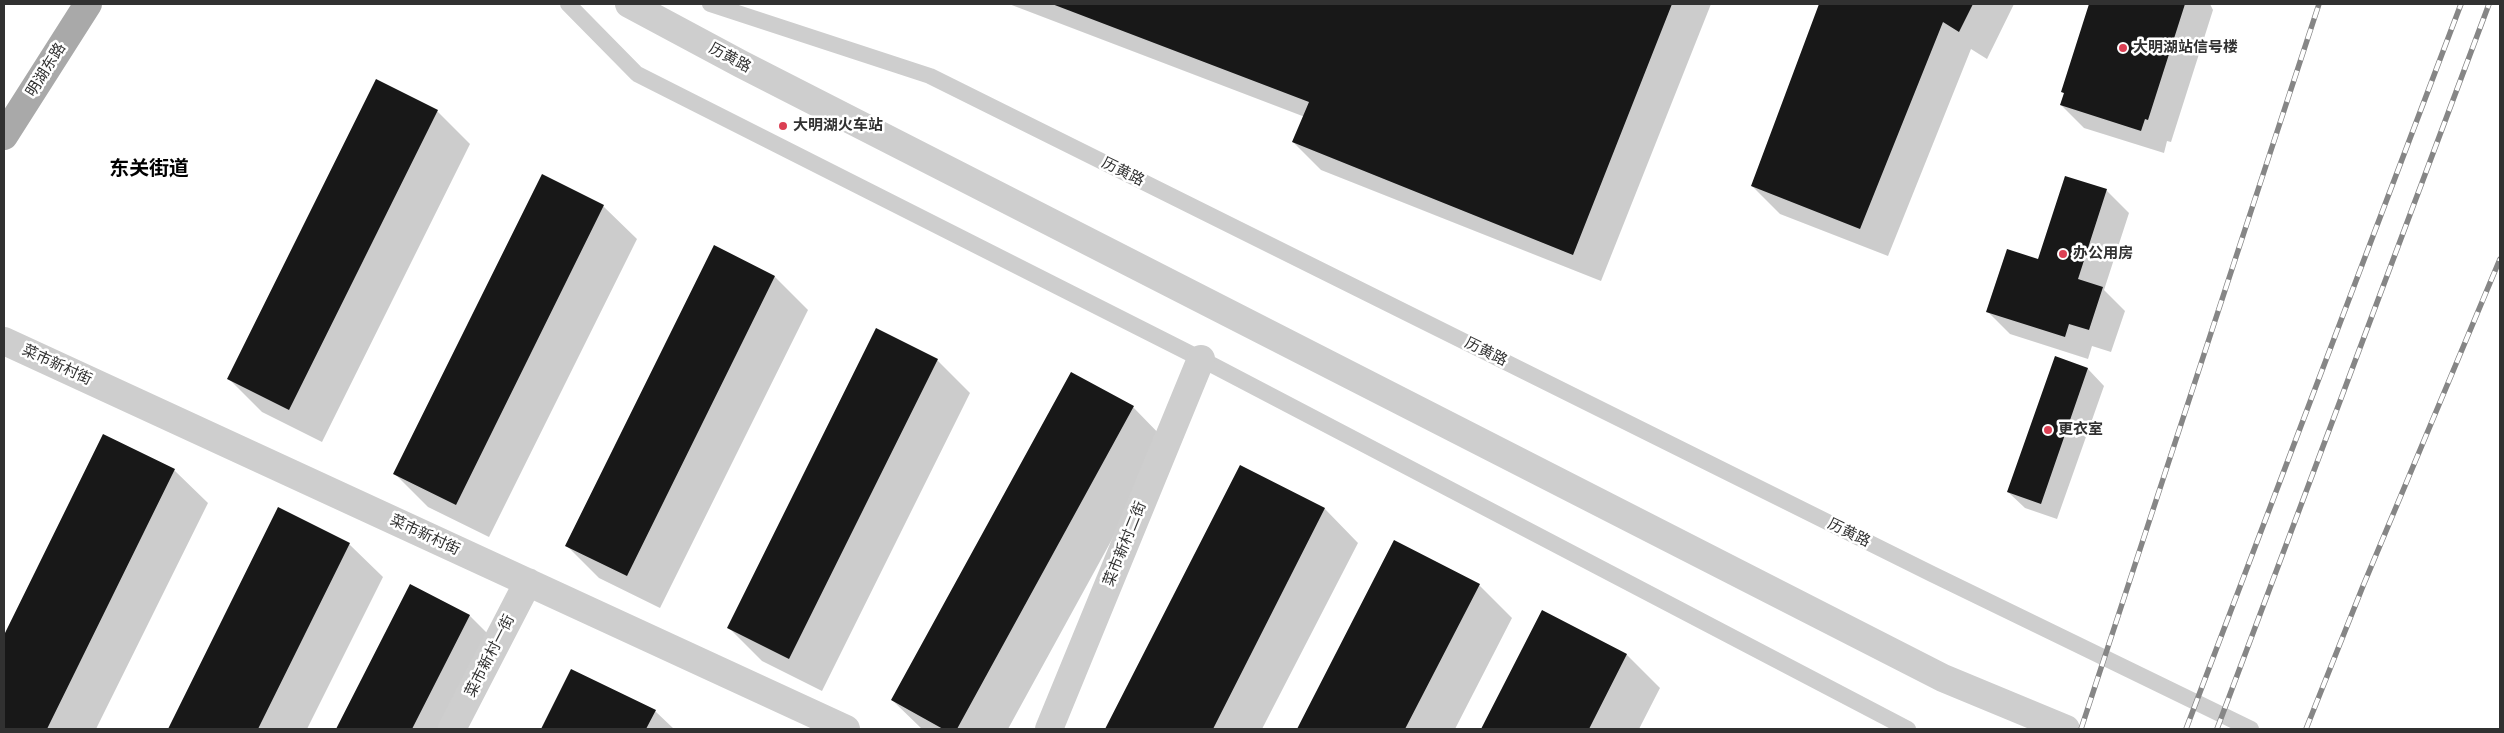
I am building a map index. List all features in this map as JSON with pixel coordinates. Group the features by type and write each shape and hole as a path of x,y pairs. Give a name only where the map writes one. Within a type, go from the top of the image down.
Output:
{"main road":[{"name":"明湖东路","path":"4,136 88,4"}],"street":[{"name":"历黄路","path":"629,4 750,69 1943,678 2066,729"},
{"name":"菜市新村街","path":"4,341 846,729"},
{"name":"菜市新村二街","path":"1049,729 1201,360"},
{"name":"菜市新村一街","path":"452,729 528,582"}],"lane":[{"path":"568,4 636,74 1201,360 1908,729"},
{"name":"历黄路","path":"710,4 930,76 1923,570 2251,729"}],"building":[{"path":"1052,4 1672,4 1573,255 1292,142 1309,102"},
{"path":"1819,4 1973,4 1959,32 1943,22 1860,229 1751,186"},
{"name":"大明湖站信号楼","path":"2089,4 2185,4 2148,120 2145,119 2141,131 2060,105 2064,93 2061,92"},
{"path":"376,79 438,110 289,410 227,379"},
{"path":"542,174 604,205 456,505 393,474"},
{"name":"办公用房","path":"2065,176 2107,189 2078,279 2103,287 2089,330 2069,324 2065,337 1986,312 2007,249 2038,259"},
{"path":"714,245 775,276 627,576 565,546"},
{"path":"876,328 938,359 789,659 727,628"},
{"name":"更衣室","path":"2055,356 2088,368 2041,504 2007,492"},
{"path":"1071,372 1134,406 957,729 943,729 891,700"},
{"path":"103,434 175,469 47,729 4,729 4,635"},
{"path":"1240,465 1325,508 1213,729 1105,729"},
{"path":"278,507 350,543 258,729 168,729"},
{"path":"1394,540 1480,584 1405,729 1297,729"},
{"path":"410,584 470,615 412,729 336,729"},
{"path":"1542,610 1627,654 1589,729 1481,729"},
{"path":"571,669 656,710 646,729 541,729"}],"railway":[{"path":"2081,729 2319,4"},
{"path":"2186,729 2461,4"},
{"path":"2217,729 2489,4"},
{"path":"2306,729 2363,586 2500,259"}],"place":[{"name":"大明湖站信号楼","path":"2123,48"},
{"name":"大明湖火车站","path":"783,126"},
{"name":"办公用房","path":"2063,254"},
{"name":"更衣室","path":"2048,430"}],"district":[{"name":"东关街道","path":"149,169"}]}
